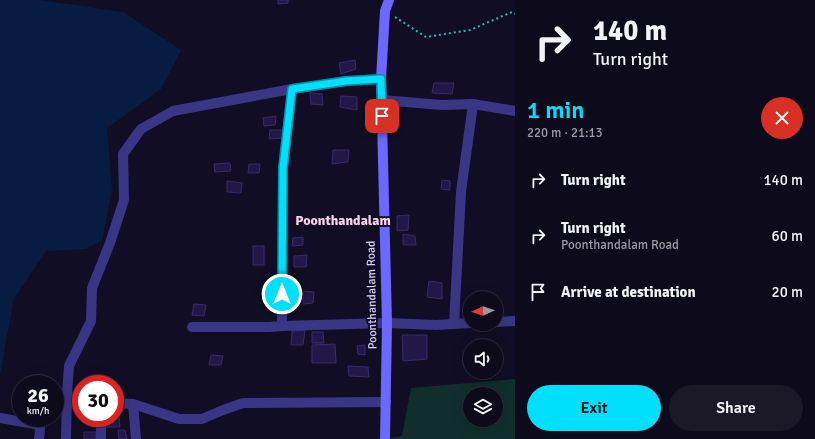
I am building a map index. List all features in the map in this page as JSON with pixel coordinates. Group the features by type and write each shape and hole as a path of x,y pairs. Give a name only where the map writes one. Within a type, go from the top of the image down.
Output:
{"street":[{"name":"Poonthandalam Road","path":"385,439 387,323 381,79 388,4"},
{"path":"66,439 66,394 69,366 91,321 92,288 110,243 124,200 123,154 141,129 173,111 292,89 346,81 381,79"},
{"path":"282,326 283,168 292,89"},
{"path":"382,100 442,105 473,104 515,111"},
{"path":"454,324 461,192 473,104"},
{"path":"503,322 515,321"},
{"path":"192,327 269,327 387,323 436,325 463,323"},
{"path":"124,404 133,404 179,419 202,419 223,410 243,404 386,402"},
{"path":"67,403 72,403"},
{"path":"133,404 136,439"},
{"path":"0,418 12,419"},
{"path":"39,439 40,427"},
{"path":"101,427 101,439"}],"path":[{"path":"388,4 426,38 470,30 512,12 515,14"}],"green space":[{"path":"515,379 515,439 382,439 402,436 411,388"}],"water":[{"path":"0,0 40,0 123,12 181,50 161,89 107,128 112,189 102,241 85,249 46,251 14,298 0,374"}],"building":[{"path":"278,0 288,0 288,3 278,4"},
{"path":"355,60 356,69 341,74 339,63"},
{"path":"434,83 454,83 452,94 432,93"},
{"path":"310,93 322,94 323,105 311,104"},
{"path":"341,96 357,97 357,110 340,107"},
{"path":"276,116 275,125 264,126 263,118"},
{"path":"270,130 283,130 283,138 269,139"},
{"path":"333,150 349,150 348,162 332,164"},
{"path":"230,163 231,171 215,172 214,164"},
{"path":"249,164 260,164 259,173 248,173"},
{"path":"442,180 450,181 450,190 441,189"},
{"path":"227,181 242,183 241,193 227,192"},
{"path":"409,215 408,230 397,231 397,216"},
{"path":"403,234 415,236 416,245 403,245"},
{"path":"303,237 303,245 292,246 293,238"},
{"path":"253,246 264,246 264,265 253,265"},
{"path":"307,255 306,267 294,267 294,256"},
{"path":"429,281 442,283 442,299 427,297"},
{"path":"303,291 314,292 313,303 303,304"},
{"path":"194,304 206,305 204,316 192,315"},
{"path":"305,330 303,345 291,345 292,331"},
{"path":"312,332 323,332 324,343 312,343"},
{"path":"402,335 427,335 427,359 403,361"},
{"path":"335,344 336,363 312,363 312,345"},
{"path":"365,345 365,355 358,354 357,346"},
{"path":"211,355 223,356 221,365 209,365"},
{"path":"348,366 368,367 369,377 349,376"},
{"path":"118,430 125,430 127,439 119,439"},
{"path":"84,432 96,432 96,439 84,439"}],"district":[{"name":"Poonthandalam","path":"343,220"}],"route":[{"path":"282,294 283,168 292,89 346,81 381,79 382,116"}]}
